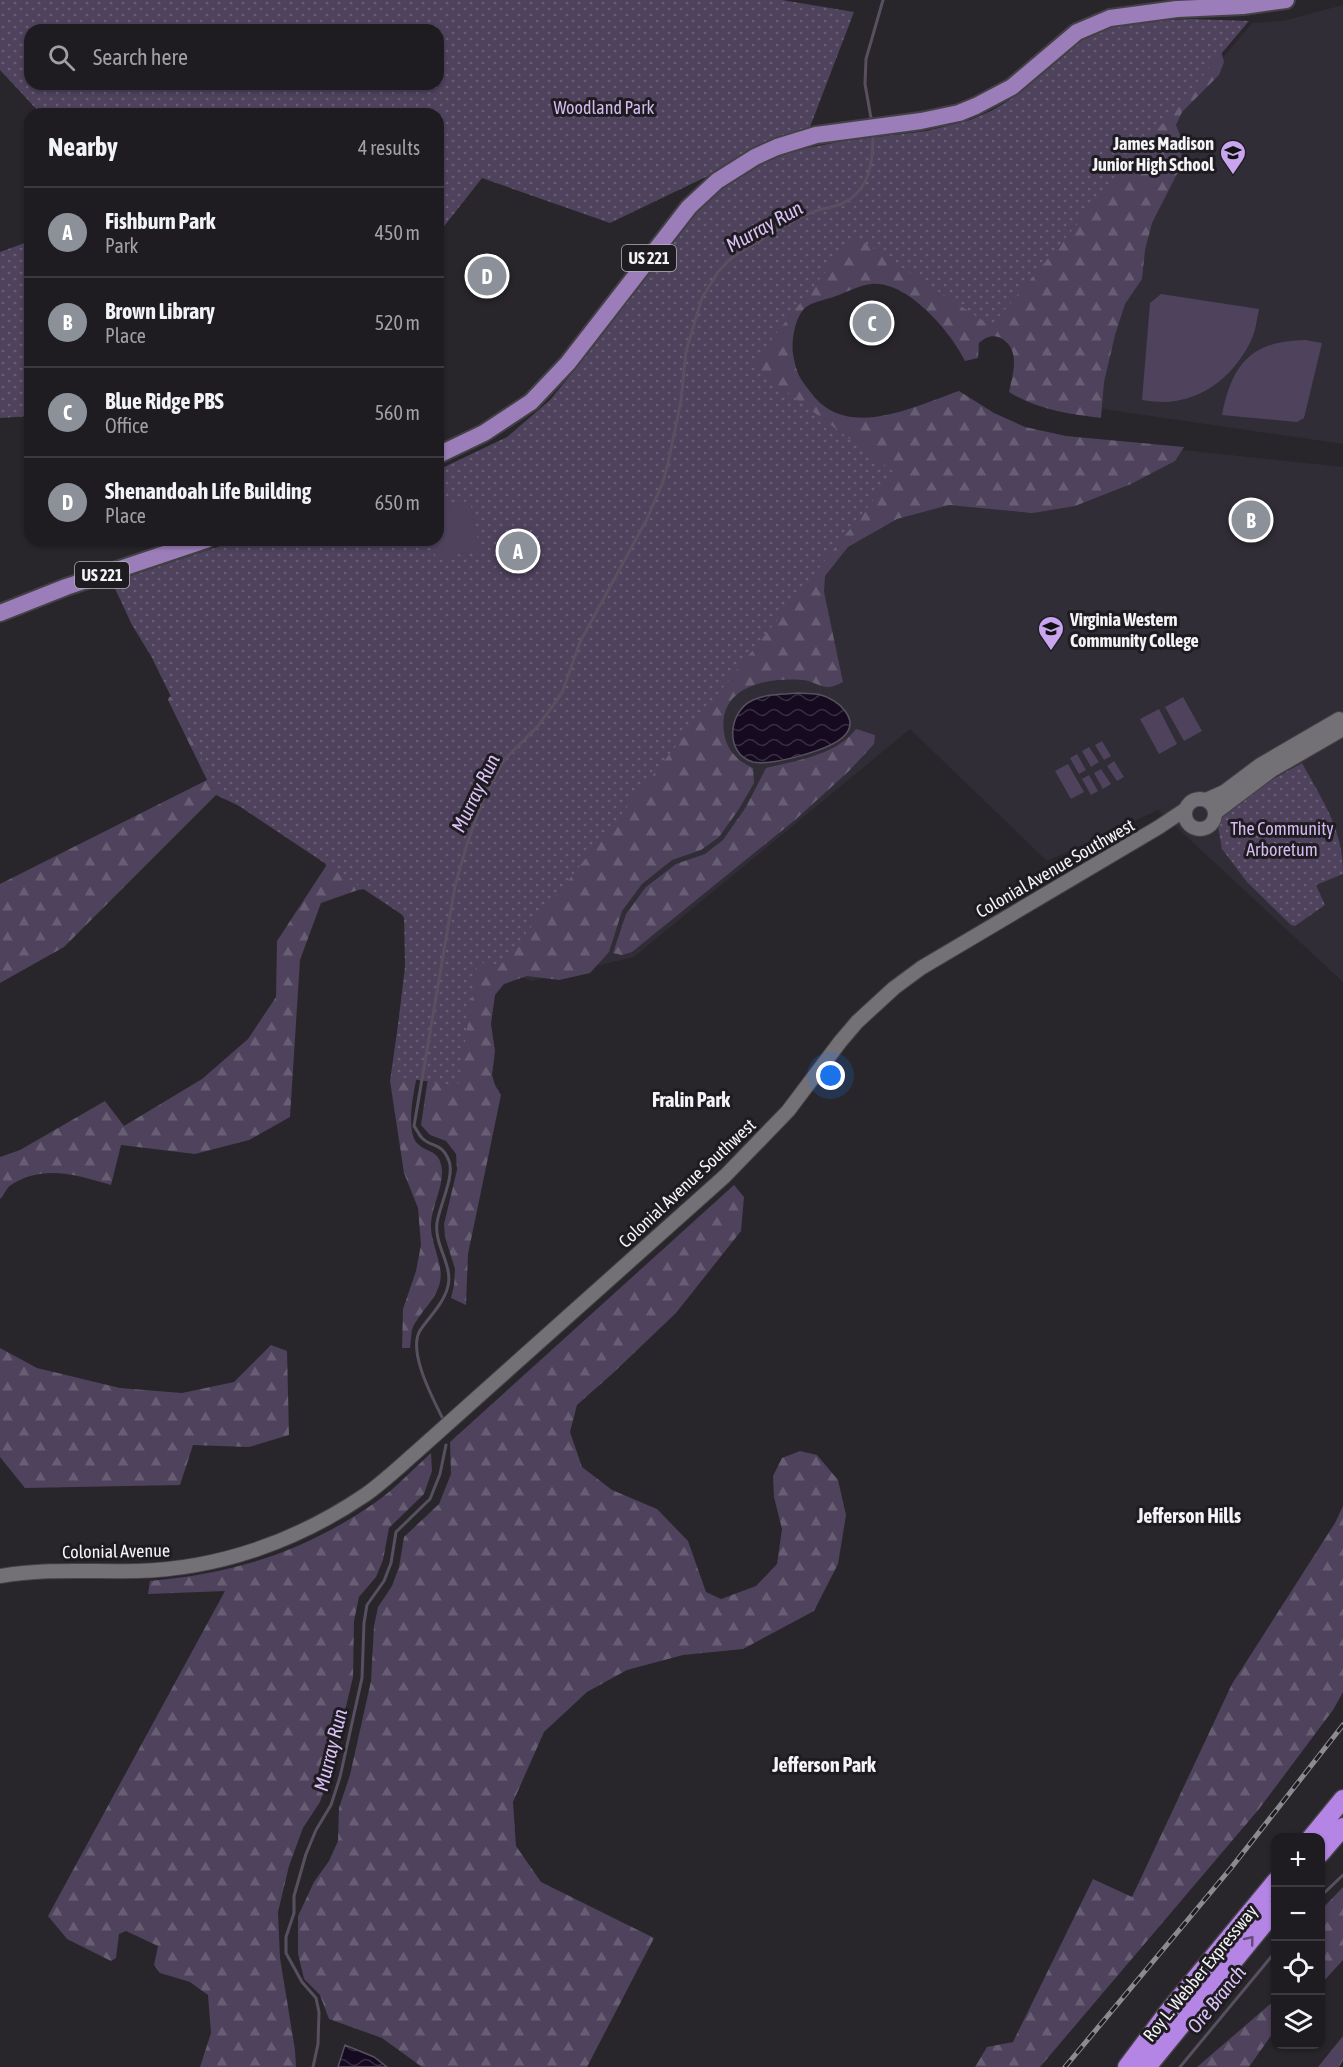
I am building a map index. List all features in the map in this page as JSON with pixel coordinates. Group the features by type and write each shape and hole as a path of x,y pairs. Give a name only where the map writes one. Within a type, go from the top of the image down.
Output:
{"highway":[{"path":"1315,1833 1343,1799"},
{"path":"1325,1848 1343,1827"},
{"name":"Roy L. Webber Expressway","path":"1127,2067 1168,2012 1271,1886"},
{"name":"Roy L. Webber Expressway","path":"1147,2067 1271,1914"}],"main road":[{"name":"US 221","path":"444,452 470,441 507,419 543,390 568,363 689,207 717,181 748,161 777,147 816,135 861,127 921,121 959,112 996,97 1027,75 1077,32 1101,21 1124,15 1168,10 1243,6 1286,0"},
{"name":"US 221","path":"0,613 66,587 188,546"},
{"path":"1206,800 1212,805 1215,813 1214,820 1207,827 1197,828 1187,816 1195,800 1206,800 1224,792 1260,765 1341,724"},
{"path":"1215,813 1272,770 1341,724"},
{"name":"Colonial Avenue Southwest","path":"232,1557 261,1548 317,1524 367,1494 414,1454 725,1176 789,1111 857,1022 894,988 921,968 1159,827 1187,816"},
{"name":"Colonial Avenue","path":"0,1576 53,1570 166,1569 193,1566 232,1557"}],"shaded area":[{"name":"James Madison Junior High School","path":"1343,5 1343,444 1103,409 995,330 1252,23 1283,21"},
{"name":"Virginia Western Community College","path":"1135,445 1343,467 1343,982 1158,810 1047,861 910,729 634,957 532,981 504,971 899,477"}],"green space":[{"name":"Woodland Park","path":"0,0 782,0 854,12 810,127 610,223 482,178 444,226 444,108 35,108 0,70"},
{"path":"1191,19 1249,21 991,326 854,236 751,365 895,473 498,968 478,961 458,1086 392,1076 405,967 404,916 218,792 112,582 220,546 444,546 444,467 507,437 550,400 590,351 690,217 737,176 758,163 793,151 843,141 927,131 970,120 1011,99 1071,46 1100,30 1127,22"},
{"path":"1220,46 1224,62 1219,75 1182,112 1176,125 1182,140 1181,166 1152,223 1145,250 1142,279 1125,304 1115,335 1104,382 1101,418 1042,407 1009,392 1014,362 1007,343 998,337 987,338 979,343 978,358 965,361 939,323 913,299 899,290 885,285 871,284 813,304 802,311 793,342 797,371 812,394 827,408 844,415 863,418 882,416 959,391 994,413 1025,427 1066,436 1184,447 1175,461 1131,484 1075,506 1033,513 949,505 897,519 848,547 825,576 824,592 843,682 826,687 805,680 772,681 745,689 734,697 727,707 724,721 725,738 729,748 736,756 753,768 754,783 719,837 701,850 672,860 642,884 622,911 609,952 590,973 559,980 527,976 504,984 495,995 491,1024 495,1051 492,1075 501,1095 468,1254 466,1305 451,1298 455,1269 445,1237 444,1224 457,1170 456,1154 446,1141 430,1135 421,1125 427,1084 717,303"},
{"path":"24,243 24,416 0,418 0,252"},
{"path":"1161,294 1259,309 1253,336 1247,349 1229,372 1218,382 1194,396 1165,402 1142,400 1150,303"},
{"path":"1305,340 1322,343 1304,418 1297,422 1222,415 1232,382 1238,369 1247,359 1271,345"},
{"path":"470,501 480,550 436,559 433,546 444,546 444,506"},
{"path":"358,656 427,1035 414,1090 412,1133 420,1146 436,1155 442,1170 441,1184 431,1224 440,1268 440,1282 435,1295 412,1330 410,1348 402,1348 403,1309 416,1271 421,1245 418,1208 404,1173 390,1081 407,962 406,921 399,910 365,889 321,903 300,960 290,1117 249,1140 195,1154 121,1145 111,1185 73,1175 48,1173 35,1175 11,1185 0,1199 0,1157 20,1150 105,1101 124,1126 202,1079 248,1039 276,997 277,941 326,866 325,860 269,820 216,795 64,947 0,983 0,884 207,780 168,700 169,697"},
{"path":"1183,697 1202,731 1184,741 1165,707"},
{"path":"1159,709 1177,744 1159,754 1140,719"},
{"path":"856,729 875,735 874,744 849,771 795,820 632,952 622,955 613,953 626,914 646,887 676,864 705,854 723,840 746,807 766,768 827,751 848,738"},
{"path":"1102,741 1111,756 1104,760 1095,745"},
{"path":"1089,747 1099,762 1091,767 1082,751"},
{"path":"1077,754 1086,770 1079,774 1070,758"},
{"path":"1114,761 1124,777 1117,781 1107,766"},
{"name":"The Community Arboretum","path":"1302,763 1336,829 1340,843 1343,874 1316,885 1325,905 1295,926 1291,925 1247,882 1222,849 1218,826 1221,815 1259,787"},
{"path":"1068,764 1084,792 1071,799 1055,771"},
{"path":"1101,769 1111,784 1103,789 1094,773"},
{"path":"1089,775 1098,791 1091,795 1082,779"},
{"path":"734,1185 744,1197 741,1231 676,1313 577,1405 570,1432 582,1467 612,1490 657,1509 688,1541 706,1592 721,1599 756,1586 777,1564 782,1529 774,1497 773,1476 782,1458 800,1451 817,1455 838,1480 846,1515 838,1564 814,1611 743,1649 683,1655 627,1670 587,1692 544,1732 513,1802 516,1846 541,1882 654,1938 587,2067 422,2067 382,2038 329,2019 320,1995 304,1979 298,1954 298,1916 314,1882 329,1861 338,1841 339,1808 350,1775 371,1681 374,1626 378,1607 392,1586 399,1567 404,1537 439,1504 451,1474 450,1442"},
{"path":"271,1345 287,1351 289,1435 249,1447 193,1445 180,1485 25,1488 0,1457 0,1348 37,1368 120,1388 182,1393 234,1382"},
{"path":"431,1453 432,1471 424,1494 389,1528 383,1560 376,1577 359,1597 354,1621 353,1677 331,1770 320,1802 303,1828 289,1866 278,1912 280,1958 296,2067 200,2067 211,2033 208,1995 190,1982 160,1973 154,1965 158,1946 126,1931 119,1934 116,1958 111,1961 67,1939 48,1916 225,1591 148,1594 150,1581 240,1566 296,1547 376,1502"},
{"path":"1343,1506 1343,1692 1333,1710 1259,1809 1040,2067 975,2067 987,2047 1013,2042 1093,1879 1132,1897 1232,1684 1335,1523"},
{"path":"1343,1887 1343,1960 1325,1980 1325,1941 1325,1906"},
{"path":"1271,2003 1271,2036 1249,2067 1197,2067"},
{"path":"1343,2036 1343,2060 1339,2067 1318,2067"}],"water":[{"path":"798,693 821,695 840,705 845,710 850,723 845,735 828,746 801,756 762,763 753,762 744,757 737,750 734,742 734,722 738,713 753,700"},
{"path":"345,2045 374,2057 387,2067 338,2067"}],"waterway":[{"name":"Murray Run","path":"871,118 865,84 866,59 883,0"},
{"name":"Murray Run","path":"443,1419 423,1374 419,1361 417,1338 440,1304 448,1286 448,1270 438,1239 437,1223 450,1175 450,1167 443,1151 422,1138 414,1126 455,886 467,844 484,797 504,760 538,726 562,693 580,642 647,519 663,482 681,401 686,351 702,298 718,272 740,252 803,216 839,205 859,191 871,165 873,136"},
{"name":"Murray Run","path":"313,2067 318,2044 319,2012 316,1998 302,1982 286,1953 286,1937 294,1913 294,1896 306,1854 316,1830 331,1805 340,1777 362,1678 367,1605 384,1581 391,1563 396,1532 430,1499 440,1474 446,1445"},
{"name":"Ore Branch","path":"1325,1892 1343,1875"},
{"name":"Ore Branch","path":"1180,2067 1271,1957"}],"railway":[{"path":"1065,2067 1231,1868 1343,1725"}],"place":[{"name":"James Madison Junior High School","path":"1233,176"},
{"name":"Shenandoah Life Building","path":"487,276"},
{"name":"Blue Ridge PBS","path":"872,323"},
{"name":"Brown Library","path":"1251,520"},
{"name":"Fishburn Park","path":"518,551"},
{"name":"Virginia Western Community College","path":"1051,652"}],"district":[{"name":"Fralin Park","path":"691,1099"},
{"name":"Jefferson Hills","path":"1189,1515"},
{"name":"Jefferson Park","path":"824,1764"}]}
